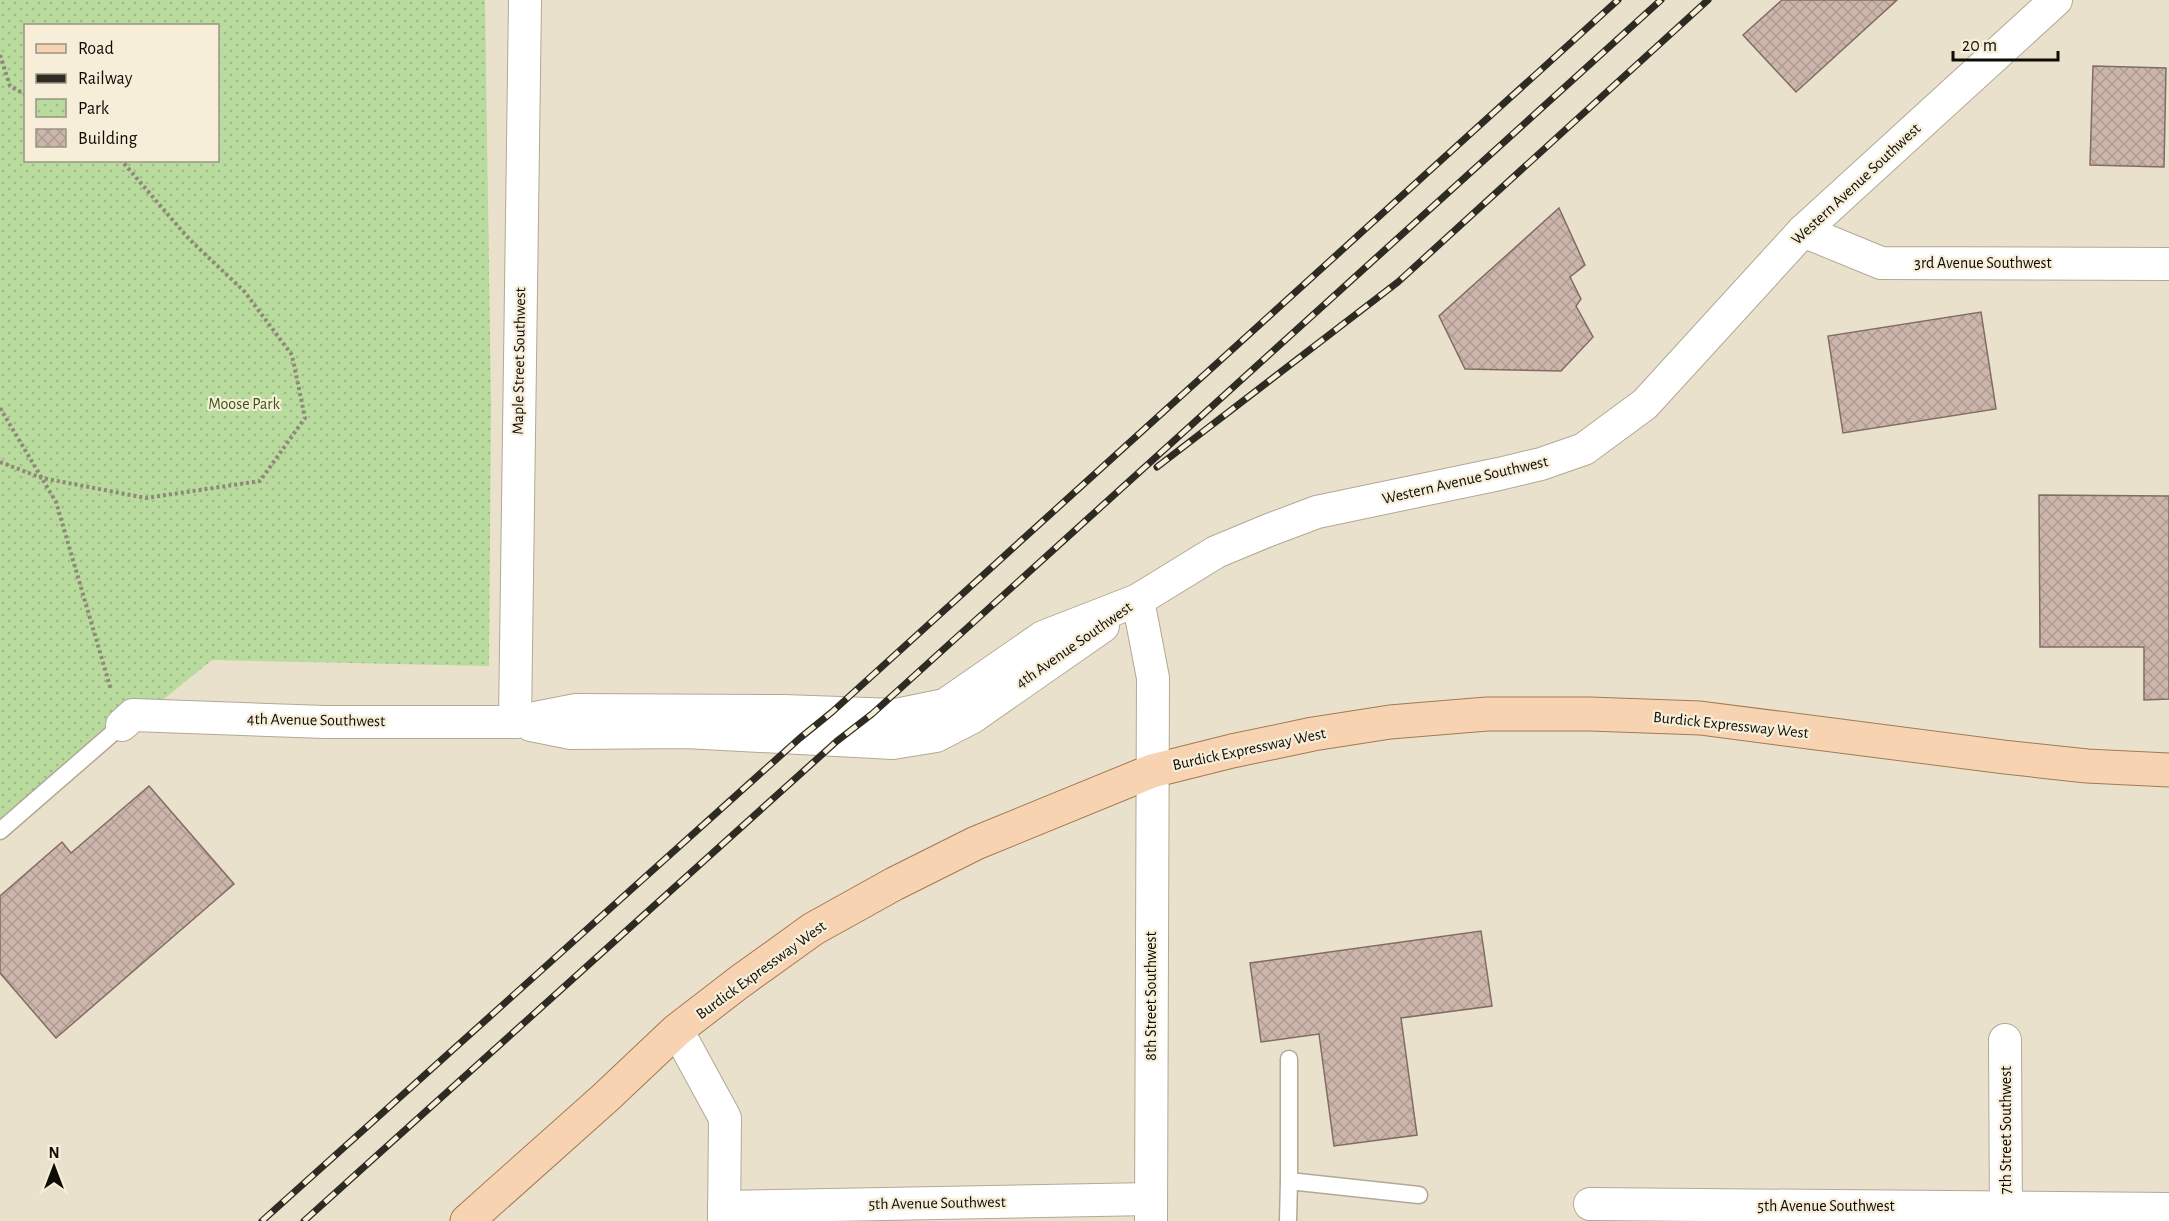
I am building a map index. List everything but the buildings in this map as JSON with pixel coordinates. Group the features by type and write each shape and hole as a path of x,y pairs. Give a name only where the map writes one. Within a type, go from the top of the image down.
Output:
{"main road":[{"name":"Burdick Expressway West","path":"468,1221 677,1030 813,929 894,884 976,843 1152,771 1313,734 1390,722 1487,714 1590,714 1700,718 2004,757 2087,766 2169,770"}],"street":[{"name":"Maple Street Southwest","path":"515,722 525,0"},
{"name":"Western Avenue Southwest","path":"1138,600 1216,552 1317,512 1499,474 1541,464 1584,449 1645,404 1803,231 2056,0"},
{"name":"3rd Avenue Southwest","path":"1803,231 1881,263 2169,264"},
{"name":"4th Avenue Southwest","path":"122,725 133,715 325,722 515,722 571,733 686,732 893,743 936,736 971,718 1138,600"},
{"path":"1138,600 1153,678 1152,771"},
{"name":"8th Street Southwest","path":"1151,1210 1152,771"},
{"path":"677,1030 725,1118 724,1214"},
{"name":"7th Street Southwest","path":"2005,1040 2006,1214"},
{"name":"5th Avenue Southwest","path":"1590,1204 2006,1214 2169,1209"},
{"name":"5th Avenue Southwest","path":"724,1214 1151,1210"}],"lane":[{"path":"0,831 122,725"},
{"path":"1288,1221 1289,1059"},
{"path":"1289,1181 1419,1195"}],"path":[{"path":"0,55 10,86 24,94"},
{"path":"0,462 42,478 146,498 260,481 305,418 292,355 244,291 189,239 123,162"},
{"path":"0,408 56,502 122,725"}],"green space":[{"name":"Moose Park","path":"0,0 485,0 491,406 489,666 212,660 0,832"}],"railway":[{"path":"262,1221 800,738 832,712 1618,0"},
{"path":"304,1221 837,741 872,714 1661,0"},
{"path":"1157,467 1398,282 1708,0"}]}
